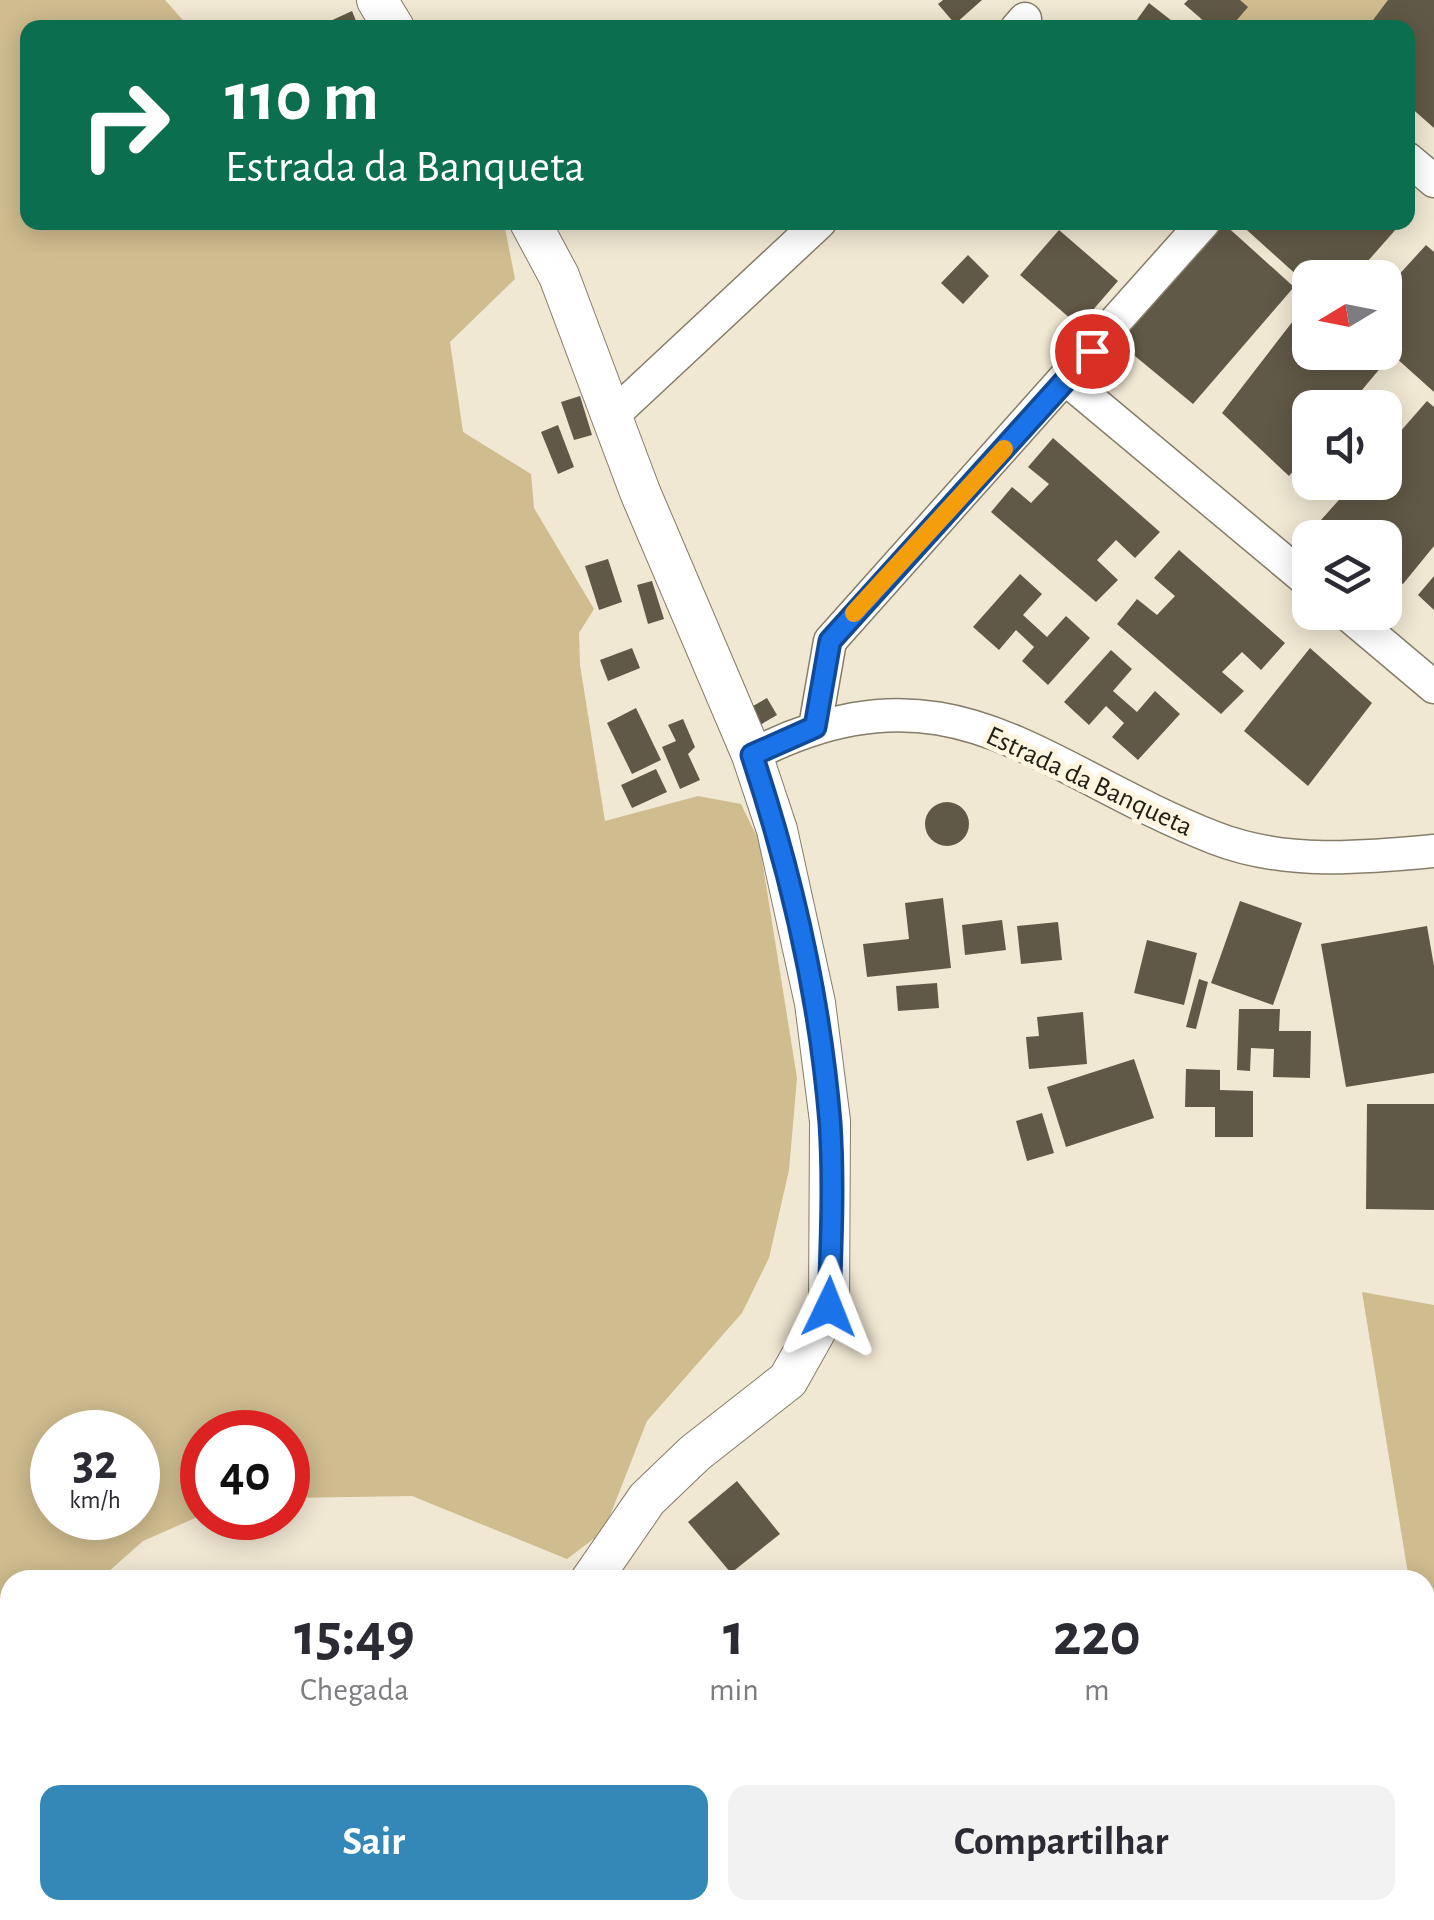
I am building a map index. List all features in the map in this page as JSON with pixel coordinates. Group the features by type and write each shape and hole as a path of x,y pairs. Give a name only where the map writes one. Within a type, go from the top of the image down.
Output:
{"street":[{"path":"534,230 559,276 683,597 752,755 777,830 815,1003 830,1121 833,1198 829,1307 788,1380 694,1453 646,1499 598,1570"},
{"path":"611,417 811,230"},
{"path":"815,727 830,641 1197,230"},
{"path":"1067,380 1292,568"},
{"path":"1367,630 1434,686"},
{"name":"Estrada da Banqueta","path":"752,755 815,727 873,713 943,716 986,729 1216,839 1281,854 1358,858 1434,851"}],"shaded area":[{"path":"0,0 165,0 183,20 20,20 20,230 505,230 515,279 450,342 463,432 531,474 534,508 594,609 579,633 580,665 605,821 698,796 741,804 759,841 797,1078 789,1170 769,1258 742,1313 647,1421 604,1531 567,1559 412,1496 310,1498 310,1410 180,1410 180,1525 160,1534 160,1410 30,1410 30,1540 145,1540 110,1570 0,1570"},
{"path":"1197,0 1404,0 1386,20 1201,20"},
{"path":"1362,1292 1434,1305 1434,1570 1407,1570"}],"building":[{"path":"943,0 982,0 960,20 952,20 938,4"},
{"path":"1188,0 1240,0 1248,7 1237,20 1203,20 1184,4"},
{"path":"1388,0 1434,0 1434,128 1415,111 1415,20 1373,20"},
{"path":"1149,3 1171,20 1137,20"},
{"path":"352,11 356,20 332,20"},
{"path":"1059,230 1118,281 1079,326 1020,275"},
{"path":"1217,230 1231,230 1292,289 1193,404 1118,342"},
{"path":"1247,230 1395,230 1369,260 1292,260 1292,271"},
{"path":"1426,245 1434,252 1434,392 1402,363 1402,271"},
{"path":"968,255 989,276 963,304 941,283"},
{"path":"1292,322 1292,370 1379,370 1362,390 1292,390 1289,476 1222,413"},
{"path":"580,396 592,435 574,440 561,402"},
{"path":"1427,401 1434,407 1434,546 1403,584 1402,520 1321,520 1339,500 1402,500 1402,430"},
{"path":"558,425 574,467 558,474 541,432"},
{"path":"1053,438 1160,532 1135,558 1116,540 1097,560 1118,580 1096,602 991,512 1012,487 1031,503 1049,484 1028,467"},
{"path":"1179,550 1285,643 1261,670 1242,652 1222,672 1244,691 1221,714 1117,624 1137,599 1157,615 1175,596 1154,578"},
{"path":"608,559 622,602 599,610 585,566"},
{"path":"1020,574 1042,594 1023,615 1047,637 1066,616 1090,638 1048,685 1022,661 1034,647 1016,630 999,650 973,627"},
{"path":"1434,576 1434,610 1418,595"},
{"path":"652,581 664,619 648,624 637,585"},
{"path":"632,648 640,668 608,681 600,660"},
{"path":"1310,648 1372,703 1308,786 1244,731"},
{"path":"1111,650 1132,669 1113,691 1137,712 1155,691 1180,714 1138,760 1112,737 1124,723 1106,706 1089,725 1064,702"},
{"path":"767,698 777,715 755,728 746,710"},
{"path":"636,708 661,760 632,774 607,723"},
{"path":"683,719 695,747 688,754 700,780 680,789 662,747 676,741 668,725"},
{"path":"656,769 667,792 632,808 621,785"},
{"path":"947,802 963,808 969,824 963,840 947,846 931,840 925,824 931,808"},
{"path":"943,898 951,968 867,977 863,944 909,939 905,903"},
{"path":"1240,901 1302,923 1273,1005 1211,983"},
{"path":"1002,920 1006,950 965,955 962,925"},
{"path":"1058,922 1062,960 1021,964 1017,926"},
{"path":"1427,926 1434,966 1434,1073 1346,1087 1321,944"},
{"path":"1147,940 1197,953 1184,1005 1134,993"},
{"path":"1199,979 1208,982 1196,1029 1186,1027"},
{"path":"937,983 939,1008 898,1011 896,986"},
{"path":"1239,1009 1280,1009 1279,1031 1311,1031 1310,1078 1273,1077 1274,1049 1251,1048 1250,1071 1237,1070"},
{"path":"1083,1012 1087,1064 1029,1069 1026,1037 1039,1036 1037,1017"},
{"path":"1134,1059 1154,1118 1066,1147 1047,1087"},
{"path":"1186,1069 1220,1070 1220,1090 1253,1091 1253,1137 1215,1137 1215,1107 1185,1107"},
{"path":"1367,1104 1434,1104 1434,1210 1366,1209"},
{"path":"1042,1113 1054,1153 1027,1161 1016,1121"},
{"path":"737,1481 780,1534 735,1570 728,1570 688,1522"}],"slow traffic":[{"path":"854,613 1004,449"}],"route":[{"path":"829,1307 833,1198 830,1121 815,1003 777,830 752,755 815,727 830,641 1092,351"}]}
